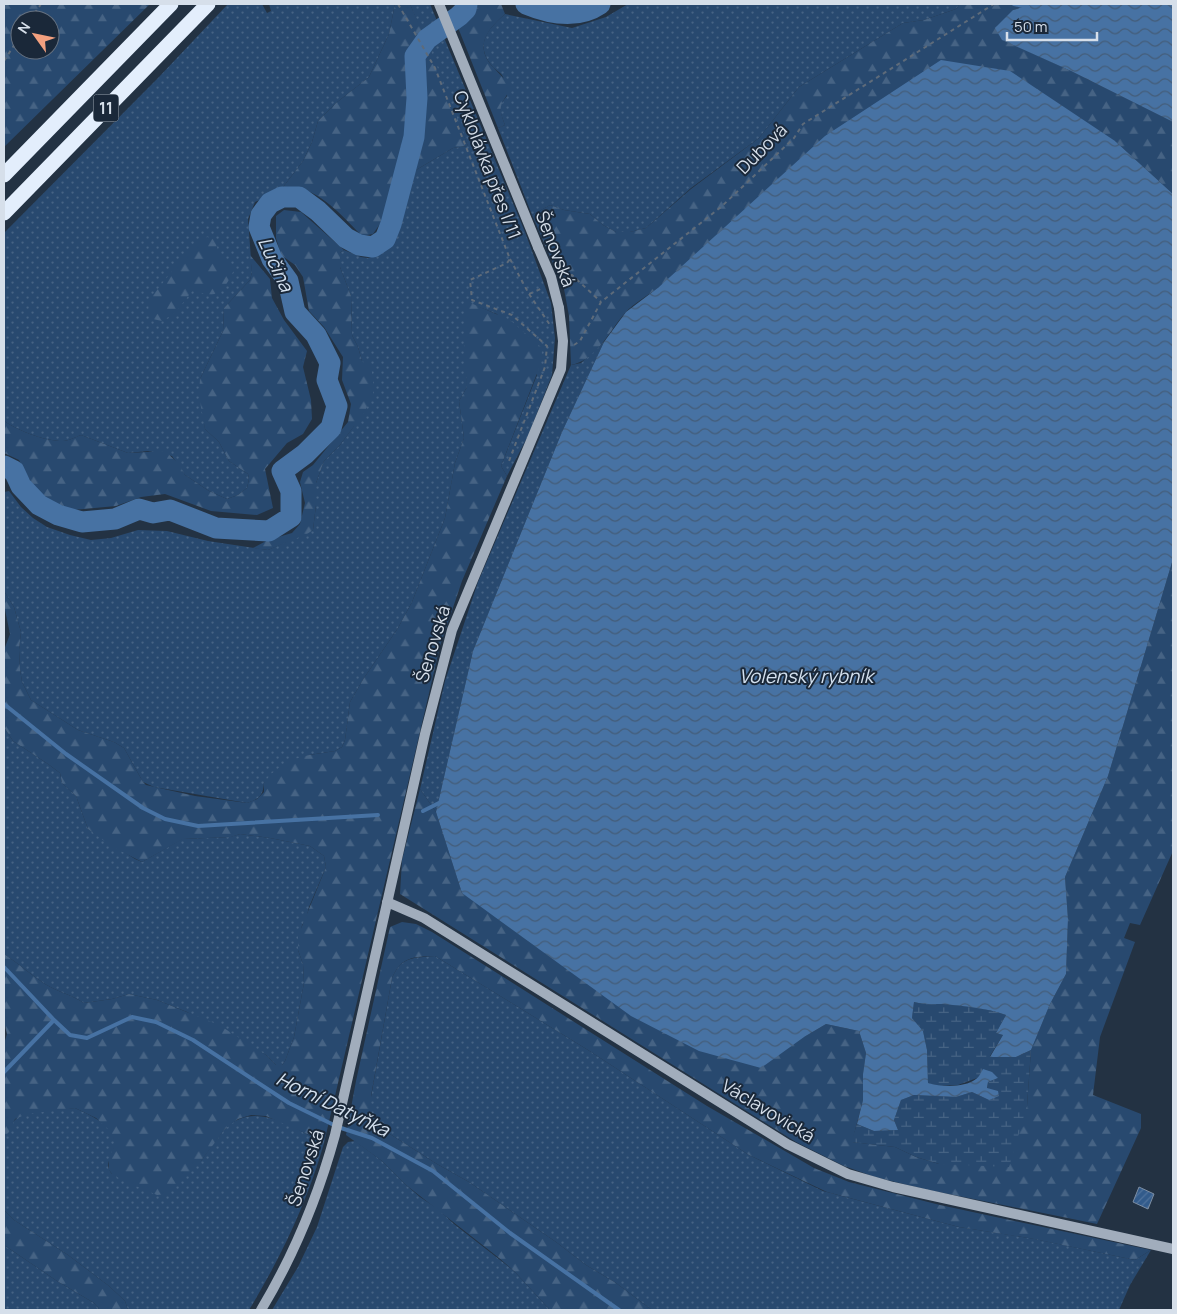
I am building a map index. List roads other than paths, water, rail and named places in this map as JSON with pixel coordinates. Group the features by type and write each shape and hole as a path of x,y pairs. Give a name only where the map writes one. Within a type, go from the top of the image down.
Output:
{"highway":[{"name":"11","path":"4,175 171,4"},
{"name":"11","path":"4,213 208,4"}],"main road":[{"name":"Šenovská","path":"261,1310 284,1268 307,1218 325,1171 335,1135 430,710 452,630 561,369 563,341 559,308 551,277 439,4"},
{"name":"Václavovická","path":"387,902 424,918 787,1144 848,1174 893,1187 1173,1250"}],"water":[{"path":"1033,4 1173,4 1173,122 1071,71 1002,40 995,28 1013,10"},
{"name":"Volenský rybník","path":"941,60 1010,71 1115,141 1173,194 1173,559 1108,776 1065,877 1068,919 1066,974 1050,1004 1031,1050 1016,1057 990,1057 1003,1035 996,1033 1006,1015 975,1008 914,1002 912,1018 923,1031 927,1050 928,1083 946,1086 965,1084 977,1078 983,1069 992,1072 998,1078 988,1082 987,1088 998,1091 999,1096 989,1100 972,1092 956,1097 914,1095 901,1100 894,1120 898,1130 874,1131 857,1124 863,1100 863,1074 866,1053 859,1031 826,1024 804,1037 761,1068 699,1051 631,1016 462,893 436,812 473,651 562,432 604,342 626,312 659,287 825,136"}],"waterway":[{"name":"Lučina","path":"4,466 14,471 21,486 39,505 58,515 82,522 115,519 139,509 153,513 170,510 216,528 269,531 291,517 291,491 282,471 305,454 331,428 337,406 327,380 330,363 316,335 295,312 288,281 272,259 259,227 261,215 270,203 282,197 299,197 318,211 346,238 359,245 373,247 385,239 391,224 414,137 417,98 415,56 427,39 459,16 466,9 467,4"},
{"name":"Lučina","path":"526,4 564,13 583,12 600,4"},
{"path":"1014,4 1028,7"},
{"path":"4,704 66,754 143,808 165,819 198,826 378,815"},
{"path":"423,811 441,802"},
{"name":"Horní Datyňka","path":"4,967 70,1035 87,1038 132,1017 156,1022 193,1040 289,1103 338,1127 372,1138 433,1171 510,1233 619,1310"},
{"path":"4,1072 54,1020"}]}
